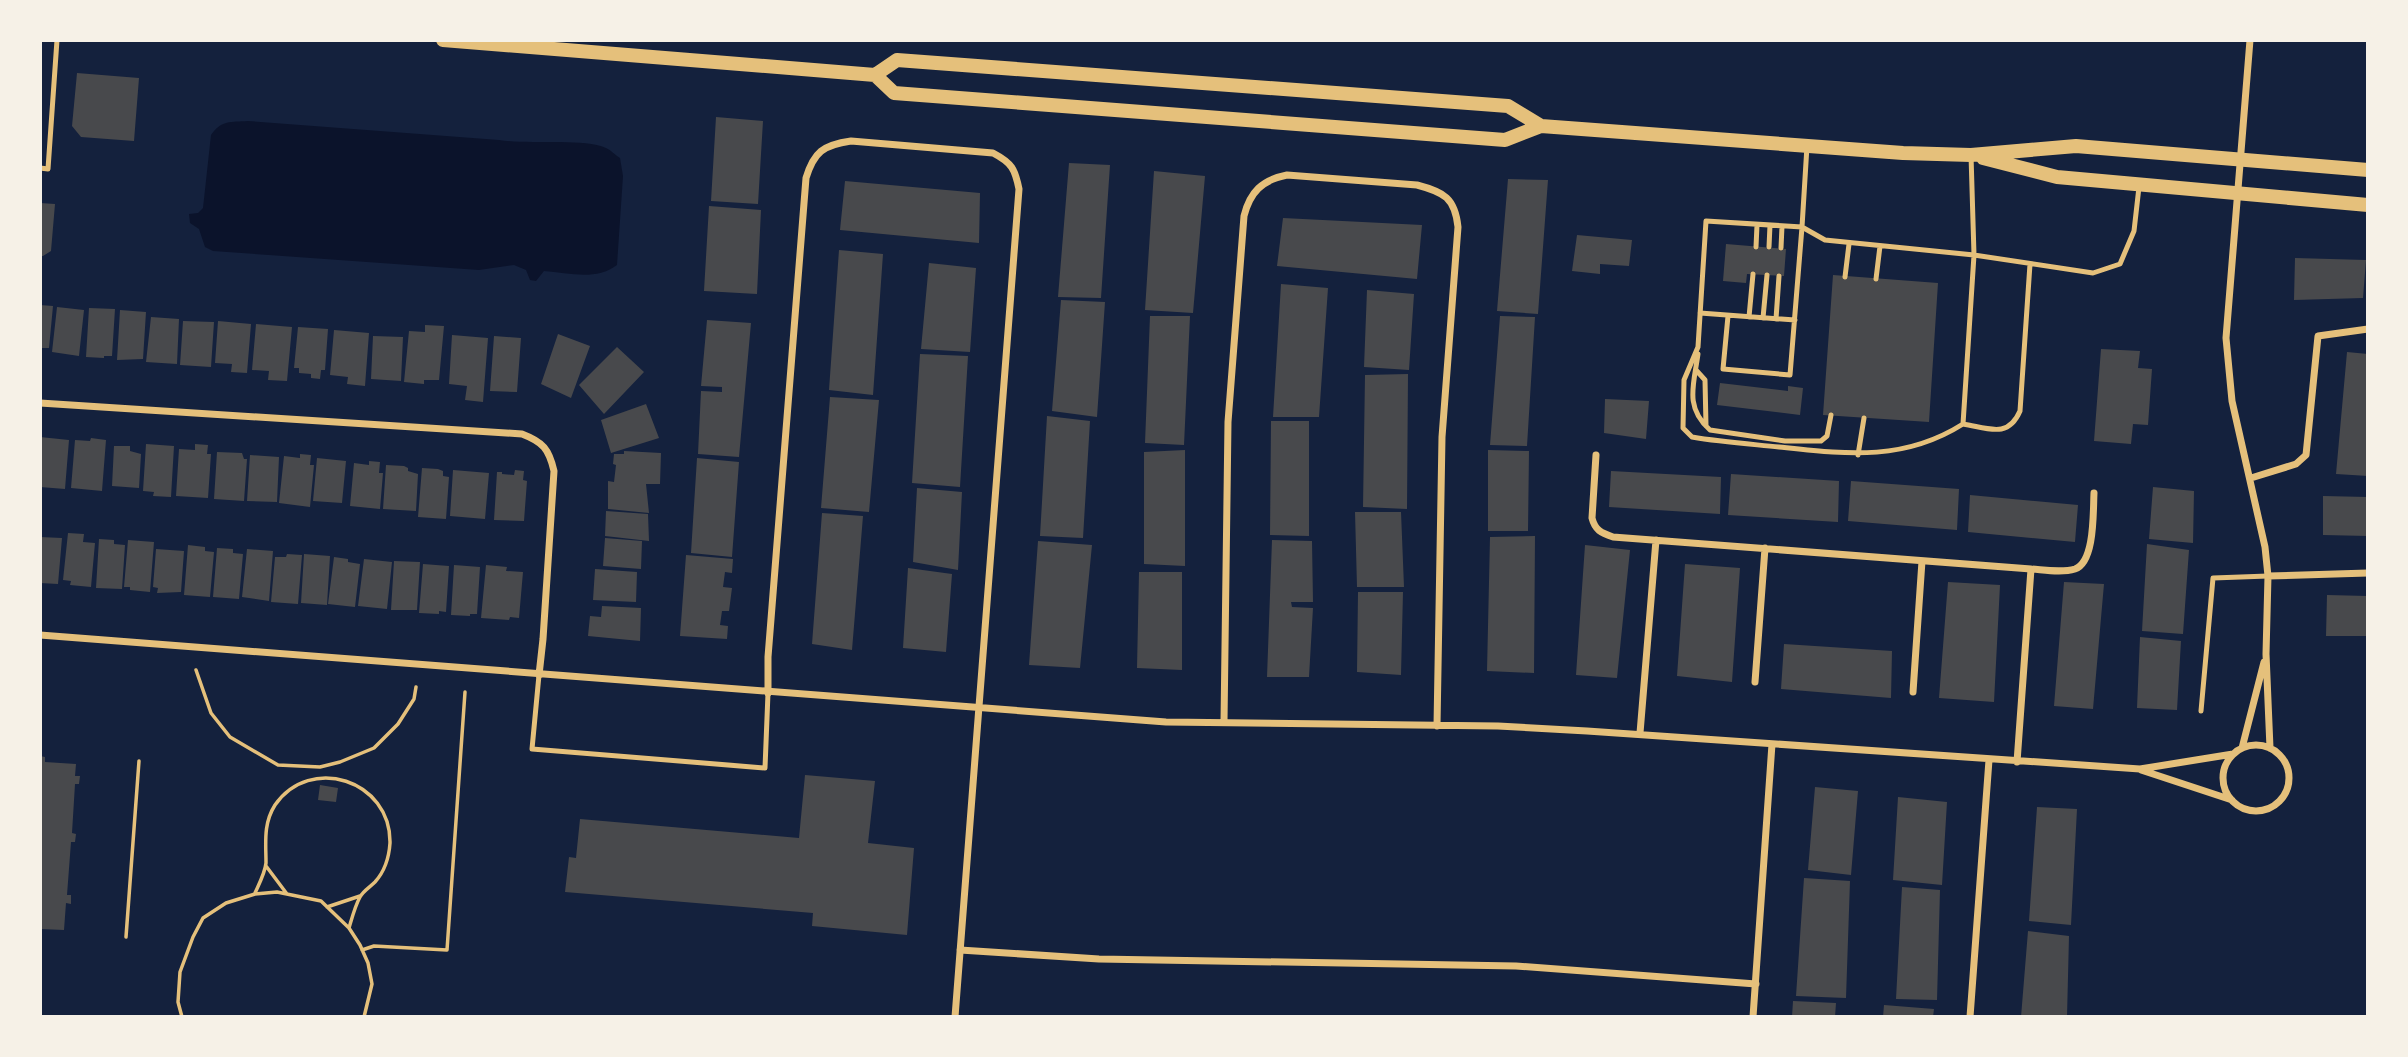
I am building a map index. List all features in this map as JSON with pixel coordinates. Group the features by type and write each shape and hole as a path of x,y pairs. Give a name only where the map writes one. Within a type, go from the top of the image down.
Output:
{"main road":[{"path":"443,40 875,75 897,61 1507,106 1541,126"},
{"path":"875,75 894,93 1505,140 1541,126 1971,155 2076,146 2368,170"},
{"path":"1971,155 2057,177 2368,205"}],"street":[{"path":"2250,40 2226,338 2232,401 2263,531 2268,576 2266,654 2270,748"},
{"path":"768,693 768,657 806,178 811,161 824,148 851,141 993,153 1007,160 1016,172 1019,190 955,1017"},
{"path":"1224,722 1228,422 1244,216 1248,201 1257,188 1272,178 1287,175 1417,185 1436,190 1448,199 1456,210 1458,227 1442,437 1437,726"},
{"path":"2251,478 2296,464 2306,455 2318,337 2368,329"},
{"path":"40,403 522,434 538,440 551,457 554,471 543,639 538,675"},
{"path":"1597,456 1591,518 1601,533 1613,537 1922,561 2061,571 2076,569 2084,563 2089,554 2094,493"},
{"path":"1640,733 1656,540"},
{"path":"1755,682 1765,548"},
{"path":"1913,692 1922,561"},
{"path":"2017,762 2031,569"},
{"path":"2268,576 2368,573"},
{"path":"40,635 1166,722 1498,726 1640,733 2140,769 2233,754 2242,748 2260,745 2270,748 2285,762 2288,782 2279,801 2271,807 2250,810 2232,800 2140,769"},
{"path":"2242,748 2266,654"},
{"path":"1753,1017 1772,744"},
{"path":"2232,800 2226,792 2223,772 2233,754"},
{"path":"1970,1017 1989,760"},
{"path":"960,950 1100,959 1516,966 1756,984"}],"lane":[{"path":"40,168 48,169 57,40"},
{"path":"1728,316 1723,369 1790,375 1807,146"},
{"path":"1963,424 1974,255 1971,155"},
{"path":"1832,415 1827,436 1821,441 1785,441 1710,430 1693,409 1706,221 1802,227 1825,240 1849,244 1974,255 2093,273 2120,264 2134,231 2140,183"},
{"path":"1756,247 1758,225"},
{"path":"1769,247 1770,225"},
{"path":"1781,248 1782,226"},
{"path":"1845,276 1849,244"},
{"path":"1876,279 1880,246"},
{"path":"1698,347 1684,380 1683,428 1692,437 1858,454 1896,450 1946,435 1963,424 2001,431 2014,424 2020,411 2030,264"},
{"path":"1749,317 1754,274"},
{"path":"1763,318 1766,275"},
{"path":"1776,319 1779,276"},
{"path":"1700,313 1795,320"},
{"path":"1696,370 1705,380 1706,426"},
{"path":"1858,454 1864,418"},
{"path":"2201,711 2213,578 2268,576"},
{"path":"538,675 532,749 765,768 768,693"}],"path":[{"path":"197,670 211,713 230,737 278,765 320,767 374,748 398,724 414,699 416,687"},
{"path":"362,950 374,946 447,950 465,692"},
{"path":"126,937 139,761"},
{"path":"320,767 320,778"},
{"path":"255,894 266,866 266,829 275,806 285,794 320,778 348,780 369,793 380,806 387,821 390,842 387,865 375,882 360,896 327,907"},
{"path":"266,866 287,894"},
{"path":"182,1017 178,1002 180,972 203,918 226,903 255,894 277,892 321,901 349,928 362,950 372,984 364,1017"},
{"path":"349,928 360,896"}],"water":[{"path":"248,121 511,141 583,143 606,148 620,158 623,176 617,265 609,270 591,274 544,271 536,281 530,280 526,270 514,265 479,270 213,251 205,247 199,229 190,223 189,214 198,213 203,208 211,135 223,124"}],"building":[{"path":"77,73 139,78 134,141 81,137 72,126"},
{"path":"716,117 763,121 758,204 711,201"},
{"path":"1069,163 1110,165 1101,298 1058,297"},
{"path":"1154,171 1205,176 1193,313 1145,310"},
{"path":"1508,179 1548,180 1538,314 1497,311"},
{"path":"845,181 980,193 979,243 840,230"},
{"path":"40,203 55,204 51,251 43,256 40,256"},
{"path":"709,206 761,210 757,294 704,291"},
{"path":"1283,218 1422,225 1417,279 1277,266"},
{"path":"1577,235 1632,240 1629,266 1600,264 1600,274 1572,271"},
{"path":"1726,244 1786,249 1784,276 1747,274 1746,283 1723,281"},
{"path":"839,250 883,254 873,395 829,390"},
{"path":"2295,258 2366,260 2363,298 2294,300"},
{"path":"929,263 976,268 970,352 921,349"},
{"path":"1833,275 1938,283 1929,422 1823,415"},
{"path":"1281,284 1328,288 1319,417 1273,417"},
{"path":"1367,290 1414,294 1409,370 1364,367"},
{"path":"1061,300 1105,302 1097,417 1052,411"},
{"path":"40,305 53,306 49,348 40,348"},
{"path":"57,307 84,310 79,356 52,352"},
{"path":"89,308 115,309 112,356 86,357"},
{"path":"120,310 146,312 143,359 117,360"},
{"path":"1150,316 1190,316 1184,445 1145,443"},
{"path":"1500,316 1535,317 1527,446 1490,445"},
{"path":"151,317 179,319 177,364 146,362"},
{"path":"707,320 751,323 739,457 698,454 701,391 722,392 722,387 701,386"},
{"path":"183,321 214,322 211,367 180,365"},
{"path":"218,321 251,324 247,373 231,372 232,364 215,363"},
{"path":"256,324 292,327 287,381 268,380 269,371 252,370"},
{"path":"425,325 444,326 439,380 424,380 424,384 404,382 409,331 425,332"},
{"path":"298,327 328,329 325,370 321,370 320,379 311,378 311,374 299,373 299,368 294,368"},
{"path":"334,330 369,333 365,386 347,384 348,377 330,375"},
{"path":"558,334 590,346 571,398 541,384"},
{"path":"452,335 488,338 483,402 465,400 467,386 449,384"},
{"path":"373,336 403,337 401,381 371,379"},
{"path":"494,336 521,338 517,392 490,391"},
{"path":"617,347 644,372 604,414 579,385"},
{"path":"2101,349 2140,351 2138,368 2152,369 2148,425 2133,424 2131,444 2094,441"},
{"path":"2347,352 2368,354 2368,476 2336,474"},
{"path":"920,354 968,356 960,487 912,483"},
{"path":"1408,374 1407,509 1363,507 1365,375"},
{"path":"1720,383 1788,391 1788,386 1803,388 1800,415 1717,405"},
{"path":"830,397 879,400 869,512 821,508"},
{"path":"1605,399 1649,401 1646,439 1604,433"},
{"path":"646,404 659,438 611,453 601,420"},
{"path":"1047,416 1090,421 1083,538 1040,536"},
{"path":"1271,421 1309,421 1309,536 1270,535"},
{"path":"40,437 69,440 65,489 40,487"},
{"path":"91,438 106,440 102,491 71,488 75,440 90,441"},
{"path":"146,444 174,446 171,497 153,496 154,492 143,491"},
{"path":"195,444 208,445 207,454 211,454 208,498 176,496 179,449 195,450"},
{"path":"114,446 130,446 130,451 141,454 139,488 112,486"},
{"path":"1185,450 1185,566 1144,564 1144,452"},
{"path":"1488,450 1529,451 1528,531 1488,531"},
{"path":"624,451 661,453 660,484 646,484 649,513 608,509 608,481 614,482 616,465 613,464 614,454 624,454"},
{"path":"217,452 242,453 244,459 247,459 244,501 214,499"},
{"path":"300,454 311,455 310,465 314,465 310,507 279,503 284,456 300,458"},
{"path":"250,455 279,457 277,502 247,501"},
{"path":"317,458 346,461 342,503 313,501"},
{"path":"697,458 739,462 732,557 691,553"},
{"path":"369,461 380,462 379,473 383,473 380,509 350,506 354,463 369,465"},
{"path":"386,465 404,466 408,471 418,474 416,511 383,509"},
{"path":"422,468 438,469 443,471 443,476 449,477 446,519 418,517"},
{"path":"453,470 489,473 485,519 450,516"},
{"path":"515,470 524,471 523,480 527,481 524,521 494,520 497,472 514,475"},
{"path":"1611,471 1721,477 1720,514 1609,507"},
{"path":"1731,474 1839,481 1838,522 1728,515"},
{"path":"1851,481 1959,489 1957,530 1848,521"},
{"path":"2153,487 2194,491 2193,543 2149,539"},
{"path":"917,488 962,492 958,570 913,562"},
{"path":"1970,495 2078,505 2075,542 1968,532"},
{"path":"2323,496 2368,497 2368,536 2323,535"},
{"path":"606,511 648,514 649,541 605,536"},
{"path":"1355,512 1401,512 1404,587 1357,587"},
{"path":"822,513 863,516 852,650 812,644"},
{"path":"68,533 84,534 83,542 95,543 91,587 70,585 71,581 63,580"},
{"path":"1535,536 1534,673 1487,671 1490,537"},
{"path":"40,537 62,538 58,584 40,583"},
{"path":"605,538 642,541 641,569 603,566"},
{"path":"99,539 114,540 114,544 125,545 122,589 96,588"},
{"path":"128,540 154,542 150,592 124,587"},
{"path":"1272,540 1312,541 1313,602 1291,602 1292,607 1313,608 1309,677 1267,677"},
{"path":"1038,541 1092,545 1080,668 1029,665"},
{"path":"2147,544 2189,550 2183,634 2142,631"},
{"path":"188,545 205,547 205,551 214,552 210,597 184,595"},
{"path":"1585,545 1630,550 1617,678 1576,675"},
{"path":"217,548 233,549 233,553 243,554 239,599 213,597"},
{"path":"156,549 184,551 181,592 157,593 158,588 153,587"},
{"path":"247,549 273,551 269,601 242,597"},
{"path":"287,554 302,555 298,604 271,602 275,557 286,557"},
{"path":"304,554 330,556 327,605 301,603"},
{"path":"686,555 733,559 732,573 725,572 723,587 732,588 729,611 722,611 720,625 728,626 727,639 680,636"},
{"path":"334,557 360,564 355,607 328,604"},
{"path":"364,559 392,562 387,609 358,606"},
{"path":"394,561 420,562 417,610 391,610"},
{"path":"423,564 449,566 446,612 419,613"},
{"path":"1685,564 1740,568 1732,682 1677,676"},
{"path":"454,565 480,567 477,614 451,615"},
{"path":"486,565 507,567 506,571 523,572 519,618 481,618"},
{"path":"908,568 952,574 946,652 903,648"},
{"path":"595,569 637,572 636,602 593,600"},
{"path":"1139,572 1182,572 1182,670 1137,668"},
{"path":"1948,582 2000,585 1994,702 1939,698"},
{"path":"2064,582 2104,584 2093,709 2054,706"},
{"path":"1358,592 1403,592 1401,675 1357,672"},
{"path":"2327,595 2368,596 2368,636 2326,636"},
{"path":"602,606 641,608 640,641 588,636 590,616 601,617"},
{"path":"2140,637 2181,641 2177,710 2137,708"},
{"path":"1784,644 1892,651 1891,698 1781,689"},
{"path":"40,756 45,757 45,762 76,764 75,776 80,776 79,784 75,784 72,833 76,834 75,842 71,842 67,895 71,895 71,904 66,903 64,930 40,929"},
{"path":"805,775 875,781 868,843 914,848 907,935 812,926 813,913 565,892 569,857 576,858 580,819 799,838"},
{"path":"320,785 338,788 336,802 318,800"},
{"path":"1815,787 1858,791 1851,875 1808,870"},
{"path":"1898,797 1947,802 1942,885 1893,880"},
{"path":"2037,807 2077,809 2071,925 2029,921"},
{"path":"1804,878 1850,881 1846,998 1796,996"},
{"path":"1902,887 1940,890 1937,1000 1896,999"},
{"path":"2028,931 2069,936 2067,1017 2021,1017"},
{"path":"1793,1001 1836,1003 1835,1017 1792,1017"},
{"path":"1884,1005 1934,1009 1933,1017 1883,1017"}]}
